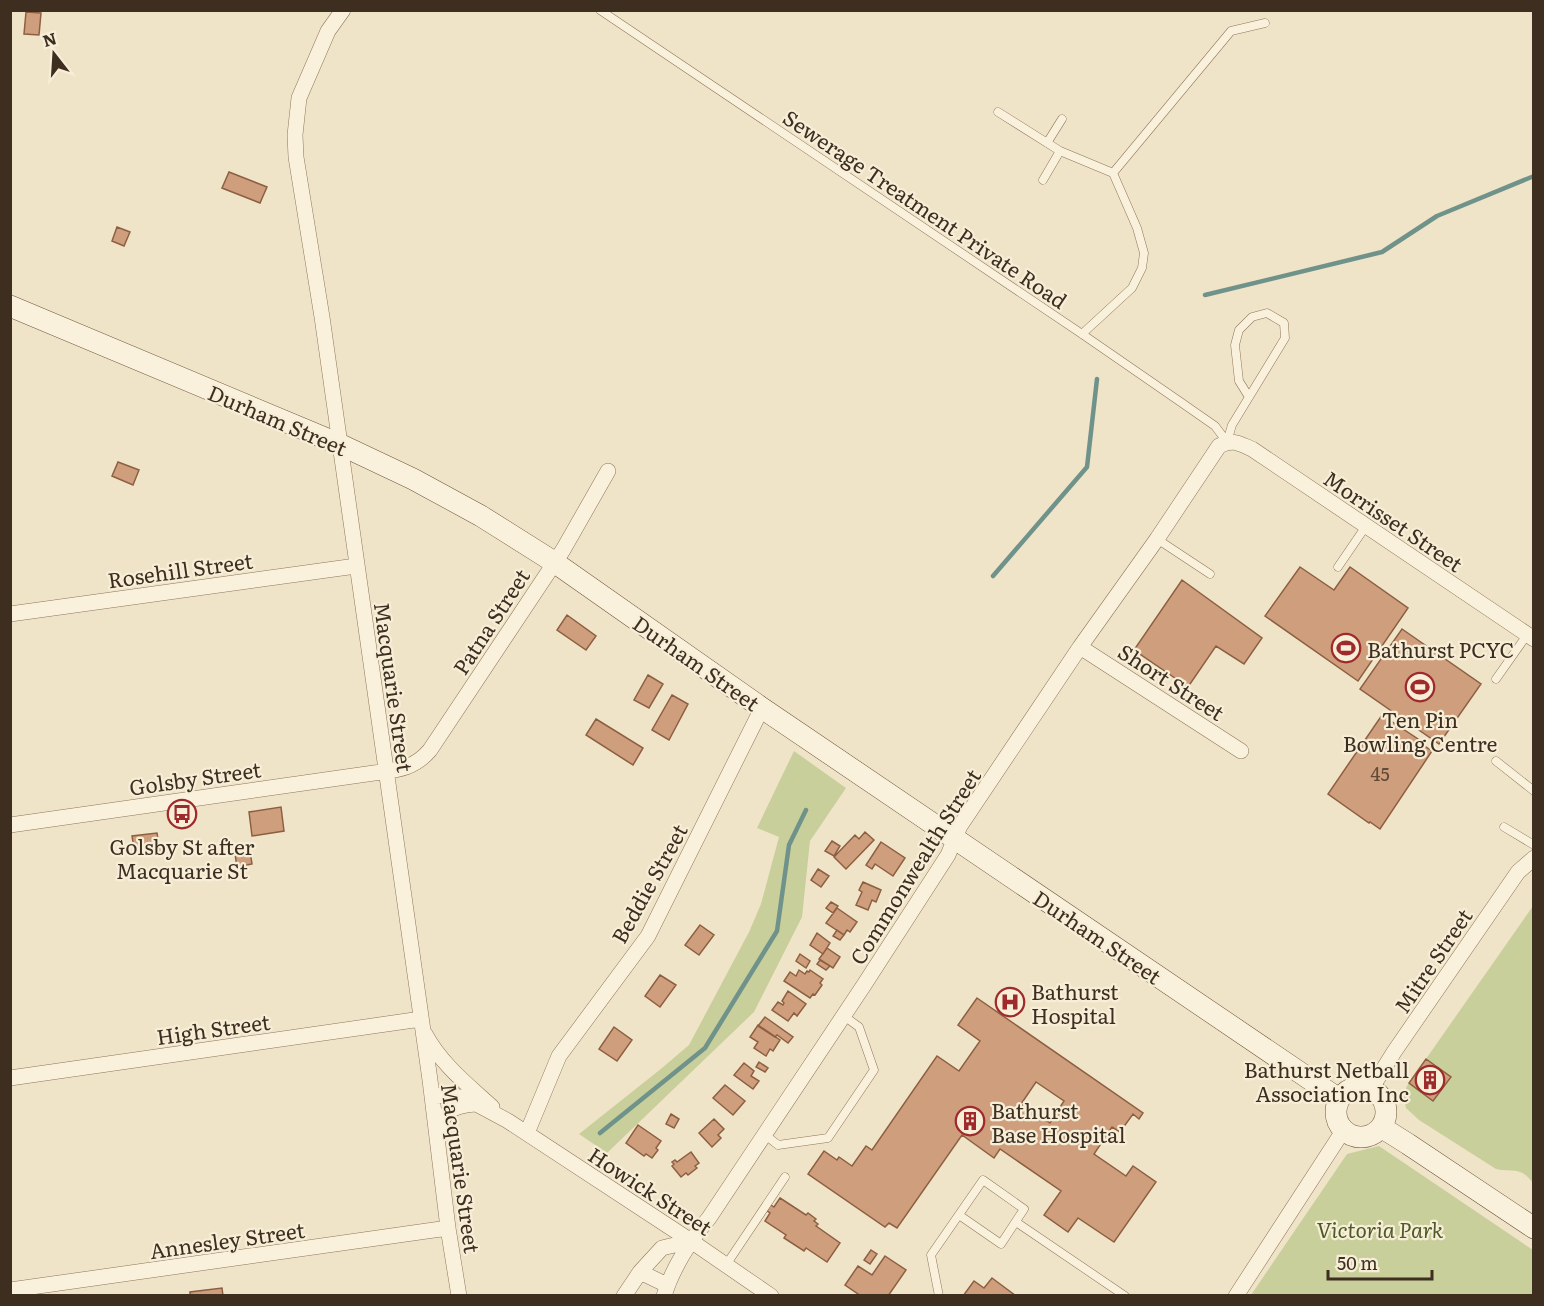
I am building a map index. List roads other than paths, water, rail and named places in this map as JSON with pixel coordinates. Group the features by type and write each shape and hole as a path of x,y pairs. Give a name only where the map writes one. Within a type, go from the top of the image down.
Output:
{"main road":[{"name":"Durham Street","path":"10,306 339,444 413,479 481,516 554,562 762,708 1340,1099"},
{"path":"1364,1087 1377,1093 1382,1099 1386,1113 1381,1127 1370,1136 1363,1137 1349,1135 1343,1131 1335,1112 1340,1099 1350,1089 1364,1087"},
{"path":"1381,1127 1533,1228"}],"street":[{"name":"Macquarie Street","path":"343,10 328,31 299,98 296,157 322,318 459,1296"},
{"name":"Morrisset Street","path":"1227,442 1236,442 1252,449 1530,637"},
{"name":"Commonwealth Street","path":"665,1290 692,1241 844,1016 948,855 960,826 1219,446 1227,442"},
{"name":"Patna Street","path":"386,771 413,765 430,750 554,562 608,471"},
{"name":"Rosehill Street","path":"10,614 356,566"},
{"name":"Short Street","path":"1080,647 1241,751"},
{"name":"Beddie Street","path":"527,1133 559,1056 648,936 762,708"},
{"name":"Golsby Street","path":"10,825 386,771"},
{"name":"Mitre Street","path":"1371,1089 1518,872 1533,858"},
{"name":"Howick Street","path":"422,1024 438,1054 508,1121"},
{"name":"High Street","path":"10,1078 422,1024"},
{"path":"431,1088 450,1078 465,1082"},
{"name":"Howick Street","path":"431,1088 475,1104 508,1121 692,1241 771,1296"},
{"path":"436,1132 448,1112 459,1106 475,1104"},
{"path":"1236,1296 1343,1131"},
{"name":"Annesley Street","path":"10,1290 448,1228"},
{"path":"624,1296 640,1272 662,1248 692,1241"},
{"path":"640,1272 665,1290"}],"lane":[{"name":"Sewerage Treatment Private Road","path":"600,10 1082,334 1215,426 1227,442"},
{"path":"1113,173 1231,31 1264,23"},
{"path":"998,111 1060,151 1113,173 1137,228 1144,253 1142,268 1132,288 1082,334"},
{"path":"1047,143 1062,119"},
{"path":"1042,180 1060,151"},
{"path":"1227,442 1232,425 1285,338 1284,322 1267,313 1252,317 1239,330 1235,345 1239,381 1249,397"},
{"path":"1338,567 1366,526"},
{"path":"1157,539 1210,574"},
{"path":"1496,680 1530,637"},
{"path":"1496,760 1533,791"},
{"path":"1504,826 1533,845"},
{"path":"764,1134 778,1145 828,1138 874,1070 859,1027 844,1016"},
{"path":"726,1265 785,1177"},
{"path":"939,1296 931,1255 959,1215 984,1180 1024,1209 1001,1244 959,1215"},
{"path":"1016,1222 1125,1296"}],"waterway":[{"path":"1205,295 1382,252 1437,216 1534,176"},
{"path":"993,576 1087,467 1097,379"},
{"path":"600,1133 705,1048 777,931 789,845 806,810"}],"place":[{"name":"Bathurst PCYC","path":"1346,648"},
{"name":"Ten Pin Bowling Centre","path":"1420,687"},
{"name":"Golsby St after Macquarie St","path":"182,814"},
{"name":"Bathurst Hospital","path":"1010,1002"},
{"name":"Bathurst Netball Association Inc","path":"1430,1080"},
{"name":"Bathurst Base Hospital","path":"970,1121"}],"park label":[{"name":"Victoria Park","path":"1380,1228"}]}
